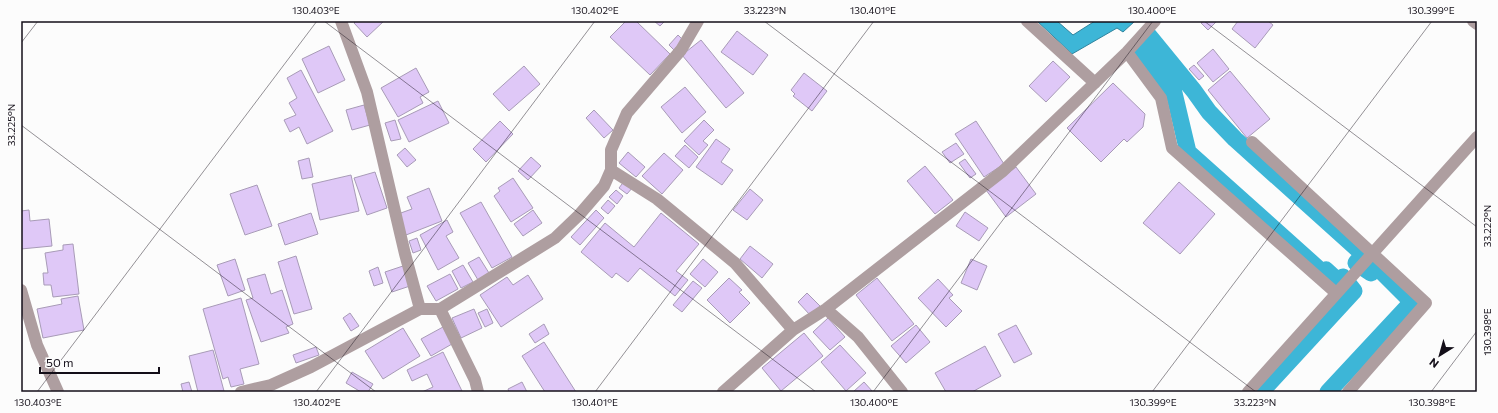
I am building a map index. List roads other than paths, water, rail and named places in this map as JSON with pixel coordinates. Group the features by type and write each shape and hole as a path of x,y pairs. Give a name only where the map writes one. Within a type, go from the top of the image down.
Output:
{"street":[{"path":"341,21 367,92 405,254 420,309"},
{"path":"241,392 271,386 311,368 420,309 440,309 555,238 604,186 611,170 611,150 627,113 681,50 698,21"},
{"path":"1027,21 1095,83"},
{"path":"723,392 793,330 826,309 1003,171 1127,52 1155,21"},
{"path":"1473,21 1477,24"},
{"path":"1127,52 1161,98 1172,148 1340,289"},
{"path":"1248,392 1477,137"},
{"path":"1252,142 1373,252 1426,303 1348,392"},
{"path":"611,170 657,200 735,263 793,330"},
{"path":"21,290 37,345 58,392"},
{"path":"440,309 475,380 478,392"},
{"path":"826,309 858,337 902,392"}],"water":[{"path":"1037,21 1057,21 1073,35 1095,21 1135,21 1123,32 1117,28 1072,54"}],"waterway":[{"path":"1261,392 1354,291 1343,277 1338,281 1326,270 1322,272 1188,152 1174,93 1138,47 1149,36 1194,91 1209,112 1235,139 1363,254 1356,263 1371,273 1376,266 1408,298 1410,304 1328,392"}]}
